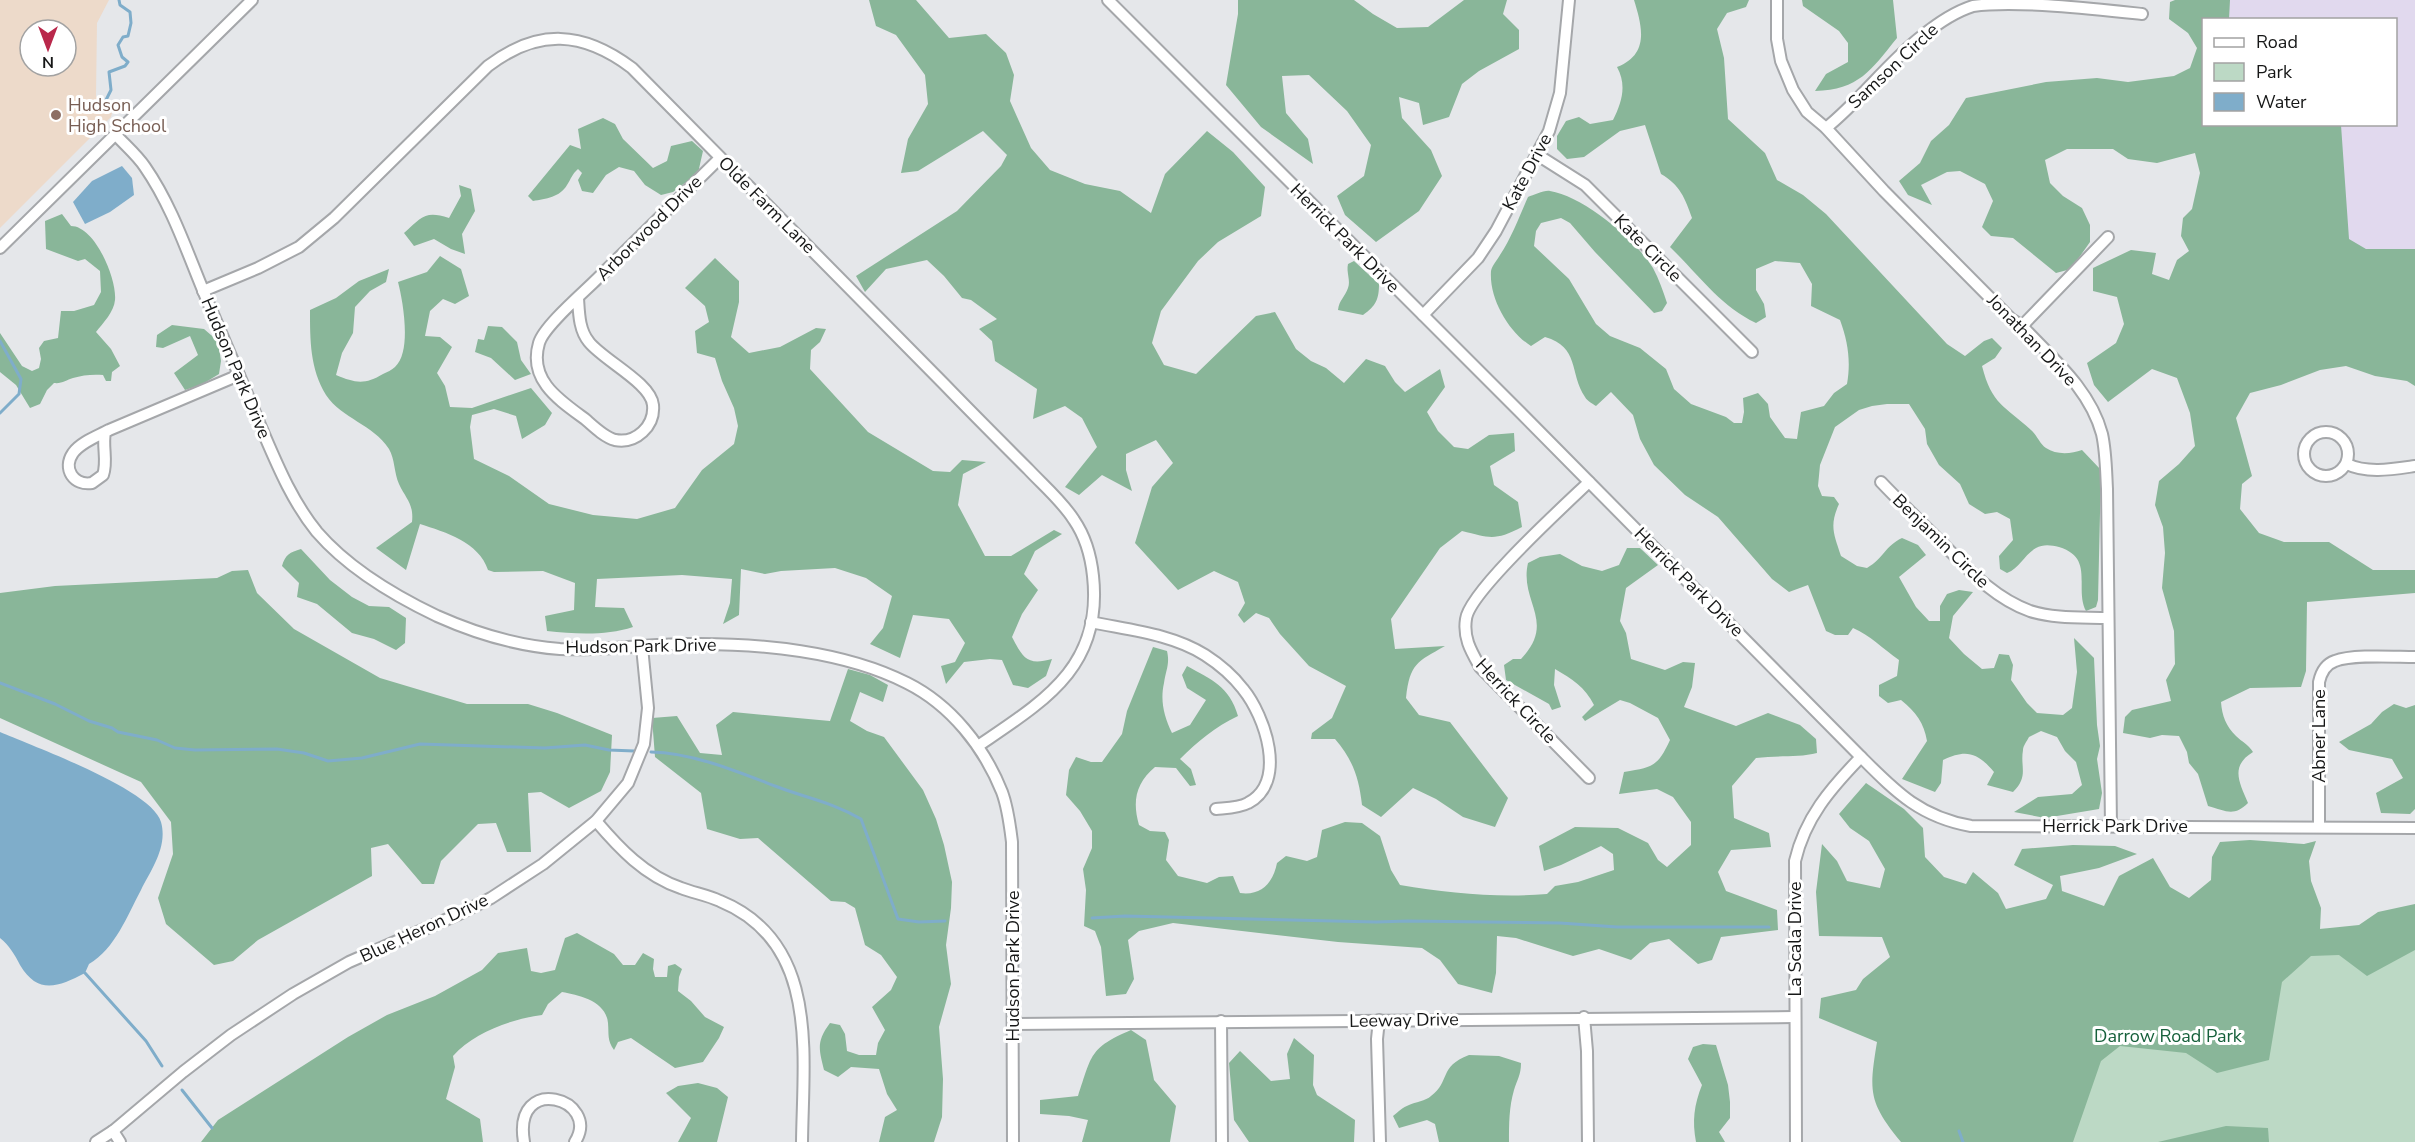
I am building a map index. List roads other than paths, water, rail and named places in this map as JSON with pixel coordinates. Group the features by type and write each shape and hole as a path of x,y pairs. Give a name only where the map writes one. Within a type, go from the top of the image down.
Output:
{"street":[{"path":"0,248 252,0"},
{"name":"Herrick Park Drive","path":"1108,0 1861,757 1914,806 1953,822 1971,826 2415,828"},
{"name":"Kate Drive","path":"1423,315 1478,258 1496,231 1549,130 1560,93 1569,0"},
{"name":"Jonathan Drive","path":"1777,0 1777,39 1787,79 1807,112 1826,128 1884,191 2011,319 2022,326 2075,383 2096,417 2106,456 2111,826"},
{"name":"Samson Circle","path":"1826,128 1921,36 1951,15 1975,6 1996,1 2023,1 2142,14"},
{"name":"Olde Farm Lane","path":"203,291 258,268 299,247 334,218 488,66 506,52 532,41 555,38 587,42 615,55 632,69 1065,509 1079,528 1090,555 1094,587 1091,622 1083,648 1074,665 1055,690 1042,702 978,746"},
{"name":"Hudson Park Drive","path":"115,134 144,165 177,225 282,475 304,514 341,556 375,582 438,616 464,627 519,642 558,648 603,650 687,644 740,644 814,654 865,667 908,683 936,702 962,726 978,746 1003,794 1012,842 1013,1142"},
{"name":"Kate Circle","path":"1536,154 1585,184 1752,352"},
{"name":"Arborwood Drive","path":"578,298 583,331 588,341 650,396 653,406 652,418 646,429 638,436 628,440 615,440 605,435 555,396 543,382 539,372 536,361 539,342 546,331 578,298 720,158"},
{"path":"2022,326 2108,237"},
{"path":"105,432 103,474 92,483 78,482 72,477 69,467 73,453 79,447 105,432 239,375"},
{"path":"2319,433 2336,434 2348,446 2347,464 2342,471 2334,475 2316,474 2305,461 2306,444 2311,437 2319,433"},
{"path":"2347,464 2367,469 2415,466"},
{"name":"Herrick Circle","path":"1589,482 1483,588 1468,611 1466,636 1468,647 1480,667 1589,778"},
{"name":"Benjamin Circle","path":"1881,482 1980,581 2005,599 2044,614 2108,618"},
{"path":"1091,622 1170,639 1185,645 1222,668 1243,689 1263,726 1270,768 1268,778 1262,791 1247,804 1216,809"},
{"name":"Blue Heron Drive","path":"96,1142 113,1131 215,1047 293,994 349,962 491,898 543,864 596,821 628,783 638,765 644,744 648,708 642,647"},
{"name":"Abner Lane","path":"2319,826 2319,682 2324,669 2334,661 2348,658 2415,657"},
{"name":"La Scala Drive","path":"1796,1142 1794,876 1799,844 1806,826 1821,801 1861,757"},
{"path":"596,821 618,847 649,873 679,888 705,895 736,909 755,922 781,951 797,989 802,1019 802,1142"},
{"path":"1584,1017 1587,1051 1588,1142"},
{"name":"Leeway Drive","path":"1013,1024 1584,1017 1794,1017"},
{"path":"1379,1020 1377,1039 1380,1142"},
{"path":"1221,1022 1222,1142"},
{"path":"524,1142 522,1125 526,1113 532,1105 550,1098 560,1099 575,1112 579,1120 580,1131 575,1142"},
{"path":"113,1131 120,1142"}],"water":[{"path":"122,166 132,178 134,195 110,212 85,224 73,202 92,181"},
{"path":"0,732 115,783 153,809 161,822 162,840 154,866 120,931 106,950 89,964 85,973 57,985 34,981 27,975 12,950 0,938"}],"waterway":[{"path":"102,108 111,90 109,72 125,66 128,62 122,57 118,45 123,37 128,36 131,23 130,12 120,5 119,0"},
{"path":"0,341 21,379 19,394 0,413"},
{"path":"0,683 118,732 157,740 175,748 195,750 277,749 304,753 328,761 362,758 420,744 545,748 585,745 609,750 634,751"},
{"path":"651,752 683,756 714,764 829,804 861,819 898,919 919,922 945,921"},
{"path":"1092,918 1125,916 1376,922 1560,923 1617,927 1769,927"},
{"path":"85,973 146,1041 162,1066"},
{"path":"182,1090 212,1128"},
{"path":"1959,1131 1963,1142"}],"place":[{"name":"Hudson High School","path":"56,115"}],"park label":[{"name":"Darrow Road Park","path":"2168,1036"}]}
